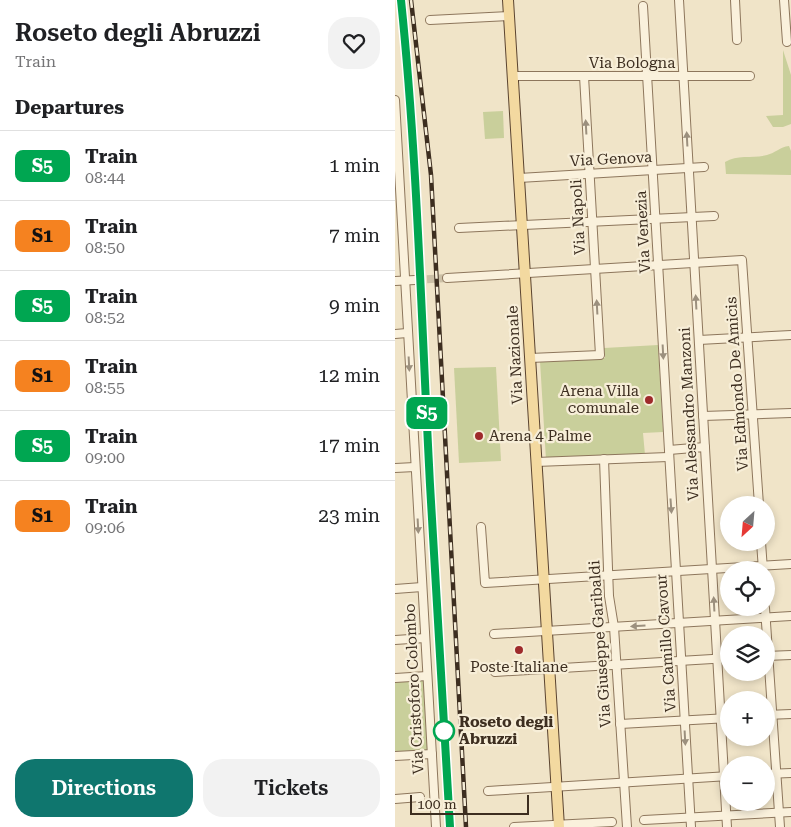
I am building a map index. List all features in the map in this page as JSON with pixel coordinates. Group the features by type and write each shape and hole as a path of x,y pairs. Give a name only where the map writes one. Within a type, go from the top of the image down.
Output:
{"main road":[{"name":"Via Nazionale","path":"509,0 559,826"}],"street":[{"name":"Via Alessandro Manzoni","path":"679,0 717,659 721,691"},
{"path":"735,0 737,40"},
{"path":"785,0 787,42"},
{"name":"Via Venezia","path":"643,6 659,265 668,453"},
{"path":"430,20 509,16"},
{"name":"Via Bologna","path":"513,76 750,76"},
{"name":"Via Napoli","path":"530,358 600,355 583,76"},
{"name":"Via Cristoforo Colombo","path":"395,100 398,224 404,280 436,827"},
{"name":"Via Genova","path":"519,178 705,167"},
{"path":"459,228 714,216"},
{"name":"Via Edmondo De Amicis","path":"694,263 742,260 758,496"},
{"path":"447,278 694,263"},
{"path":"395,281 415,280"},
{"path":"395,334 407,333"},
{"path":"699,340 791,335"},
{"path":"703,416 791,413"},
{"path":"536,462 603,459 668,453 705,447"},
{"name":"Via Camillo Cavour","path":"668,453 691,827"},
{"name":"Via Giuseppe Garibaldi","path":"603,459 607,574 614,627 627,827"},
{"path":"395,468 415,467"},
{"path":"481,528 485,583 607,574 720,569"},
{"path":"775,566 791,564"},
{"path":"395,589 422,587"},
{"path":"494,634 791,616"},
{"path":"766,618 766,626"},
{"path":"395,640 425,638"},
{"path":"775,656 791,655"},
{"path":"495,672 720,659"},
{"path":"395,678 427,676"},
{"path":"775,715 791,714"},
{"path":"620,724 720,718"},
{"path":"773,746 780,827"},
{"path":"395,756 432,754"},
{"path":"777,773 791,773"},
{"path":"489,791 720,777"},
{"path":"395,799 420,797"},
{"name":"Via Alessandro Manzoni","path":"726,811 727,827"},
{"path":"644,820 791,812"},
{"path":"513,827 612,822"}],"green space":[{"path":"783,50 791,75 791,124 783,127 773,127 766,116 783,115"},
{"path":"503,111 504,138 485,139 483,112"},
{"path":"789,146 791,151 791,175 726,174 725,162 740,157 767,155"},
{"path":"658,345 663,432 643,433 645,455 546,460 540,361 605,358 604,348"},
{"name":"Arena 4 Palme","path":"496,367 501,461 459,463 454,368"},
{"path":"425,679 429,752 395,753 395,680"}],"tunnel":[{"path":"415,280 447,278"}],"railway":[{"path":"401,0 415,174 441,692 450,827"},
{"path":"411,0 431,175 466,827"}],"train":[{"name":"S5","path":"401,0 409,80 421,274 429,464 450,827"}],"place":[{"name":"Arena Villa comunale","path":"649,400"},
{"name":"Arena 4 Palme","path":"479,436"},
{"name":"Poste Italiane","path":"519,650"},
{"name":"Roseto degli Abruzzi","path":"444,731"}]}
